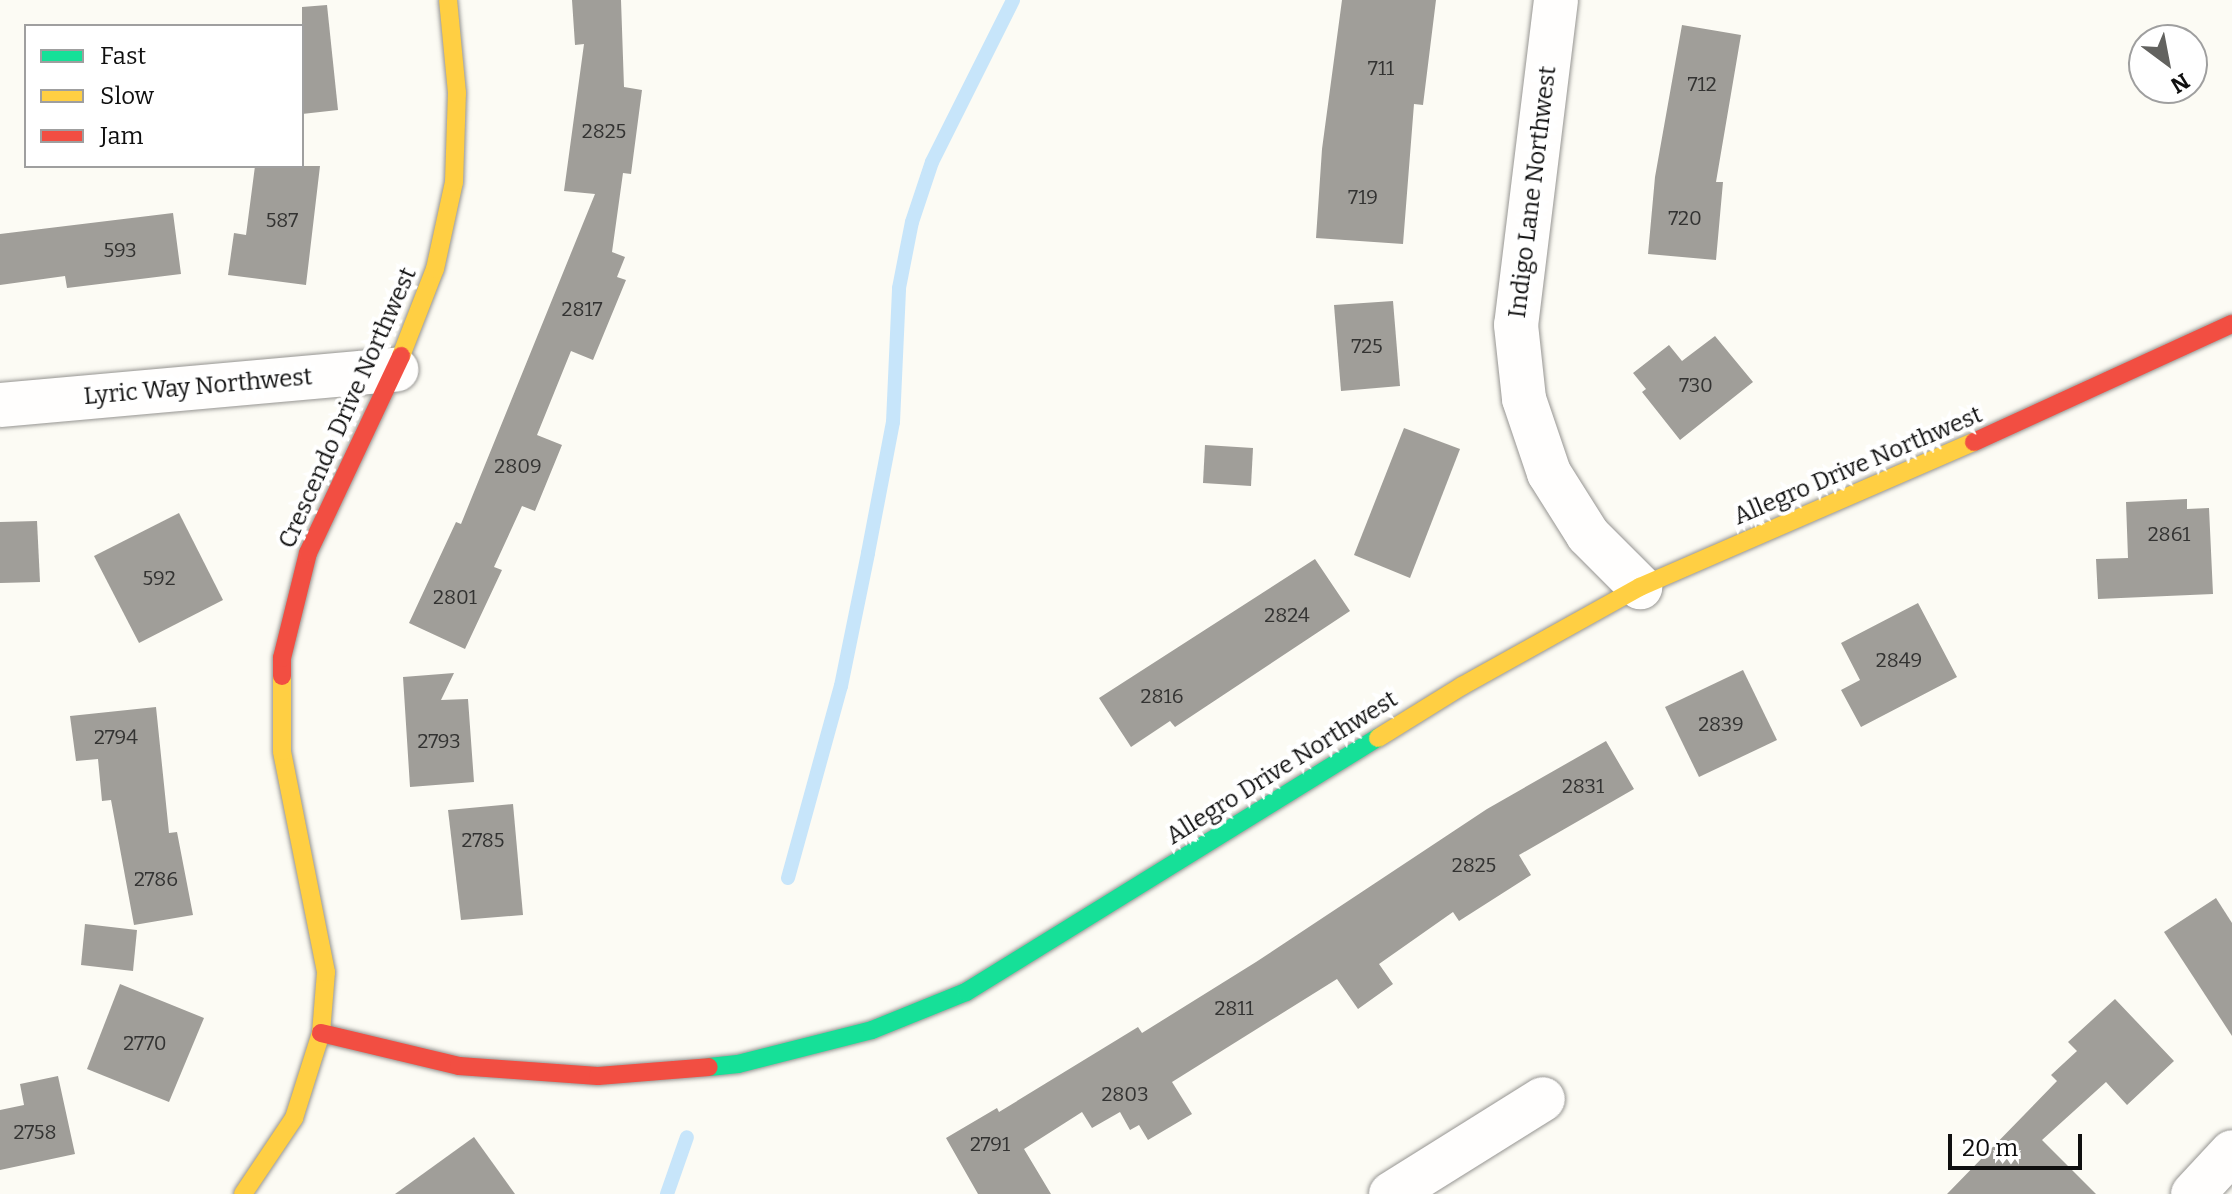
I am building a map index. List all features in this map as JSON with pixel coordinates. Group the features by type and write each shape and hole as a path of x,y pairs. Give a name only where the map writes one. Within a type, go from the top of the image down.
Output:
{"street":[{"name":"Crescendo Drive Northwest","path":"243,1194 294,1118 321,1033 326,972 282,751 282,658 308,553 396,370 435,269 454,182 457,93 448,0"},
{"name":"Indigo Lane Northwest","path":"1556,0 1516,325 1524,399 1549,473 1588,535 1640,587"},
{"name":"Allegro Drive Northwest","path":"321,1033 459,1066 598,1076 738,1064 872,1030 966,992 1462,686 1640,587 2109,383 2232,324"},
{"name":"Lyric Way Northwest","path":"0,405 396,370"},
{"path":"1391,1194 1543,1099"},
{"path":"2193,1194 2232,1152"}],"building":[{"path":"572,0 621,0 624,87 642,90 631,174 623,173 612,252 625,257 617,277 626,280 593,360 571,351 537,435 562,445 535,511 522,506 494,567 502,570 465,649 409,623 456,522 461,524 595,194 564,191 584,44 575,45"},
{"path":"1342,0 1436,0 1423,105 1414,104 1403,244 1316,238 1322,149"},
{"path":"327,5 338,110 304,114 302,7"},
{"path":"1682,25 1741,35 1716,182 1723,182 1716,260 1648,254 1655,177"},
{"path":"320,166 306,285 228,275 234,233 246,235 255,168"},
{"path":"173,213 181,274 67,288 65,276 0,285 0,234"},
{"path":"1393,301 1400,386 1341,391 1334,305"},
{"path":"1715,336 1753,382 1680,440 1642,392 1646,389 1633,373 1669,345 1682,361"},
{"path":"1404,428 1460,449 1410,578 1354,555"},
{"path":"1205,445 1253,448 1251,486 1203,483"},
{"path":"2187,499 2187,509 2209,508 2213,594 2098,599 2096,559 2128,558 2126,502"},
{"path":"179,513 223,600 139,643 94,556"},
{"path":"37,521 40,582 0,583 0,522"},
{"path":"1315,559 1350,611 1175,727 1170,721 1131,747 1099,698"},
{"path":"1918,603 1957,677 1861,727 1841,690 1860,680 1841,643"},
{"path":"1743,670 1777,740 1699,777 1665,707"},
{"path":"454,673 441,700 468,699 474,782 410,787 403,677"},
{"path":"156,707 169,833 177,832 193,915 134,925 111,800 102,801 98,759 76,761 70,716"},
{"path":"1606,741 1634,789 1519,855 1531,875 1459,921 1453,912 1379,964 1393,984 1358,1009 1337,979 1172,1082 1192,1114 1148,1140 1139,1125 1130,1130 1120,1112 1092,1128 1082,1112 1024,1149 1051,1194 978,1194 946,1138 997,1108 999,1112 1138,1027 1142,1033 1256,962 1487,809"},
{"path":"513,804 523,915 461,920 448,810"},
{"path":"2216,898 2232,923 2232,1036 2164,932"},
{"path":"85,924 137,930 133,971 81,965"},
{"path":"120,984 204,1018 169,1102 87,1069"},
{"path":"2115,999 2174,1061 2127,1105 2106,1082 2042,1140 2096,1194 1947,1194 2057,1081 2051,1075 2077,1051 2068,1042"},
{"path":"58,1076 75,1154 0,1170 0,1110 24,1105 20,1084"},
{"path":"474,1137 515,1194 395,1194"}],"waterway":[{"path":"788,878 841,686 893,422 899,288 912,222 932,162 1013,0"},
{"path":"667,1194 687,1137"}],"traffic: fast":[{"path":"709,1067 738,1064 872,1030 966,992 1378,738"}],"traffic: slow":[{"path":"401,356 435,269 454,182 457,93 448,0"},
{"path":"1378,738 1462,686 1640,587 1974,442"},
{"path":"243,1194 294,1118 321,1033 326,972 282,751 282,676"}],"traffic: jam":[{"path":"1974,442 2232,324"},
{"path":"282,676 282,658 308,553 401,356"},
{"path":"321,1033 459,1066 598,1076 709,1067"}]}
